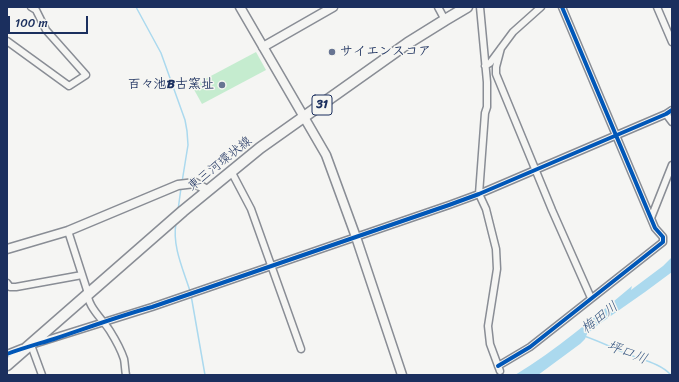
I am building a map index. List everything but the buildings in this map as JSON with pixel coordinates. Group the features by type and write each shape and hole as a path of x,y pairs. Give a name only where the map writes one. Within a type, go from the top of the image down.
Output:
{"main road":[{"name":"東三河環状線","path":"7,365 182,211 260,148 408,43 467,7"}],"street":[{"path":"7,41 69,86 86,75 46,30 36,10 31,7"},
{"path":"240,7 326,155 356,237 402,375"},
{"path":"263,46 333,7"},
{"path":"438,7 444,20"},
{"path":"480,7 488,82 479,194 486,208 496,249 497,269 488,326 490,344 499,369 530,347 663,242 663,237 655,228 562,7"},
{"path":"486,66 490,63 513,32 541,7"},
{"path":"658,7 672,42"},
{"path":"501,48 496,67 496,74 591,298"},
{"path":"7,354 152,307 479,194 617,136 672,110"},
{"path":"666,114 672,122"},
{"path":"651,218 672,165"},
{"path":"231,171 251,209 301,349"},
{"path":"7,249 68,231 178,185 195,183 207,190"},
{"path":"68,231 87,290 87,296 93,310 110,331 120,351 124,360 126,375"},
{"path":"7,283 10,287 16,287 82,275"},
{"path":"31,345 42,375"}],"green space":[{"path":"256,52 266,70 202,104 192,86"}],"water":[{"name":"梅田川","path":"672,257 672,272 595,327 587,334 585,339 580,344 538,375 515,375 560,344 632,286 631,290 663,266"}],"waterway":[{"path":"136,7 161,53 185,120 188,145 182,182"},
{"path":"178,210 181,188"},
{"path":"176,223 175,232 177,249 181,266 190,291"},
{"path":"191,295 205,375"},
{"name":"坪口川","path":"584,336 650,362 667,371 671,375"}],"cycle path":[{"path":"498,366 530,347 663,242 663,237 655,228 562,7"},
{"path":"7,354 152,307 479,194 666,114 672,110"}],"place":[{"name":"サイエンスコア","path":"332,52"},
{"name":"百々池B古窯址","path":"222,85"}]}
